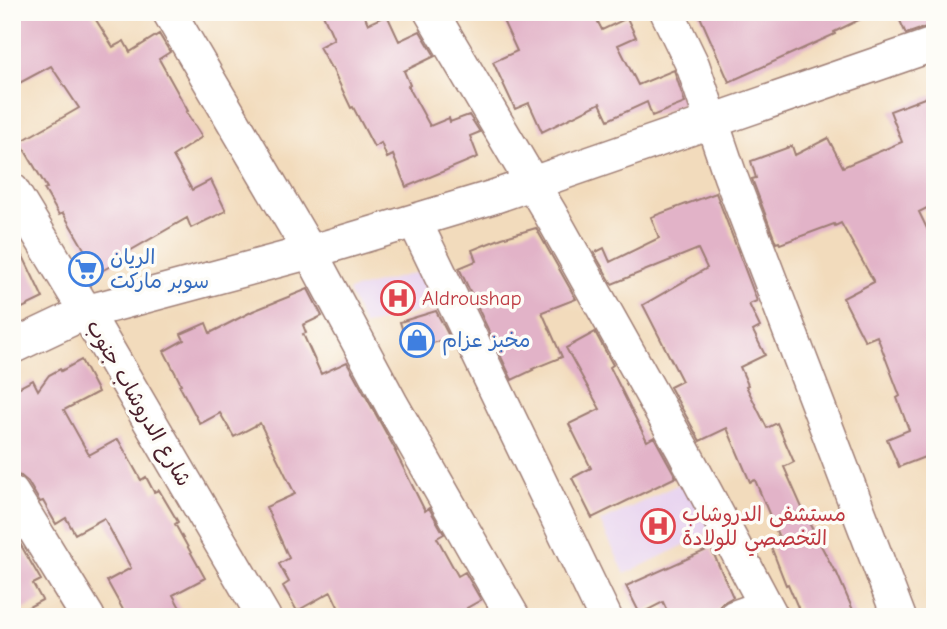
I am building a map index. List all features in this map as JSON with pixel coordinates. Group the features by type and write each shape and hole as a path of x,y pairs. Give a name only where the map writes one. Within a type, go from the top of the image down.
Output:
{"street":[{"path":"169,12 310,252 392,405 513,617"},
{"path":"430,12 551,215 769,611 735,617"},
{"path":"667,12 693,66 748,222 899,617"},
{"path":"12,347 86,312 415,222 533,184 935,44"},
{"name":"شارع الدروشاب جنوب","path":"12,190 264,617"},
{"path":"415,222 605,617"},
{"path":"12,493 88,617"}],"shaded area":[{"name":"Aldroushap","path":"429,269 447,305 364,326 348,291"},
{"name":"مستشفى الدروشاب التخصصي للولادة","path":"691,478 717,529 625,574 600,522"}],"building":[{"path":"12,12 91,12 113,47 124,41 130,52 159,34 170,52 159,59 202,137 173,156 192,190 211,180 226,211 191,228 187,218 121,256 123,259 98,273 63,213 59,215 44,189 47,188 20,142 79,108 51,66 12,87"},
{"path":"322,12 363,12 368,24 387,15 399,41 420,31 435,56 404,71 410,85 408,86 430,126 449,118 450,122 469,115 480,132 470,136 478,157 406,187 393,155 387,158 381,143 374,147 319,47 334,39"},
{"path":"499,12 593,12 602,30 627,18 636,37 618,45 638,85 674,70 685,103 652,116 647,102 608,120 600,103 542,132 529,103 515,109 493,62 517,51"},
{"path":"698,12 875,12 834,32 835,34 729,82"},
{"path":"896,12 935,12 935,24 906,34"},
{"path":"935,94 935,204 919,212 935,245 935,453 899,467 887,439 909,430 897,398 900,396 877,336 865,341 843,298 874,282 841,223 780,244 776,243 752,179 756,178 751,161 792,146 795,155 828,138 843,167 902,142 890,111"},
{"path":"716,193 757,301 749,304 760,327 753,331 765,355 740,367 748,385 746,386 767,428 777,423 794,462 784,467 856,617 802,617 770,544 780,540 755,480 750,482 727,428 700,441 670,387 682,381 643,305 707,268 698,249 612,284 594,253 604,248 610,262 659,238 651,217"},
{"path":"536,228 576,299 542,312 562,357 512,380 459,268 476,261 472,250"},
{"path":"12,233 43,298 12,313"},
{"path":"308,289 322,316 303,325 306,333 303,334 321,374 347,362 396,451 425,511 429,508 444,534 437,538 458,576 465,572 481,600 467,608 472,617 343,617 331,592 297,611 283,586 289,582 279,564 289,558 266,507 295,494 260,423 234,437 220,413 200,424 179,385 181,384 164,351 184,340 181,334 206,323 210,333 253,311"},
{"path":"436,311 450,338 409,350 400,322"},
{"path":"595,332 647,441 654,437 676,477 592,518 572,478 591,468 569,424 600,409 566,348"},
{"path":"81,360 98,392 64,410 89,455 118,439 141,480 146,477 154,492 159,490 178,522 175,524 205,578 173,595 185,617 127,617 107,581 131,568 104,518 75,534 66,518 56,524 28,482 21,476 12,474 12,391 33,380 38,390 49,375"},
{"path":"12,530 41,580 33,584 42,600 12,616"},
{"path":"711,548 733,597 721,604 716,613 707,617 670,617 663,602 640,614 626,586"}],"place":[{"name":"الريان سوبر ماركت","path":"86,269"},
{"name":"Aldroushap","path":"398,298"},
{"name":"مخبز عزام","path":"417,340"},
{"name":"مستشفى الدروشاب التخصصي للولادة","path":"658,526"}]}
